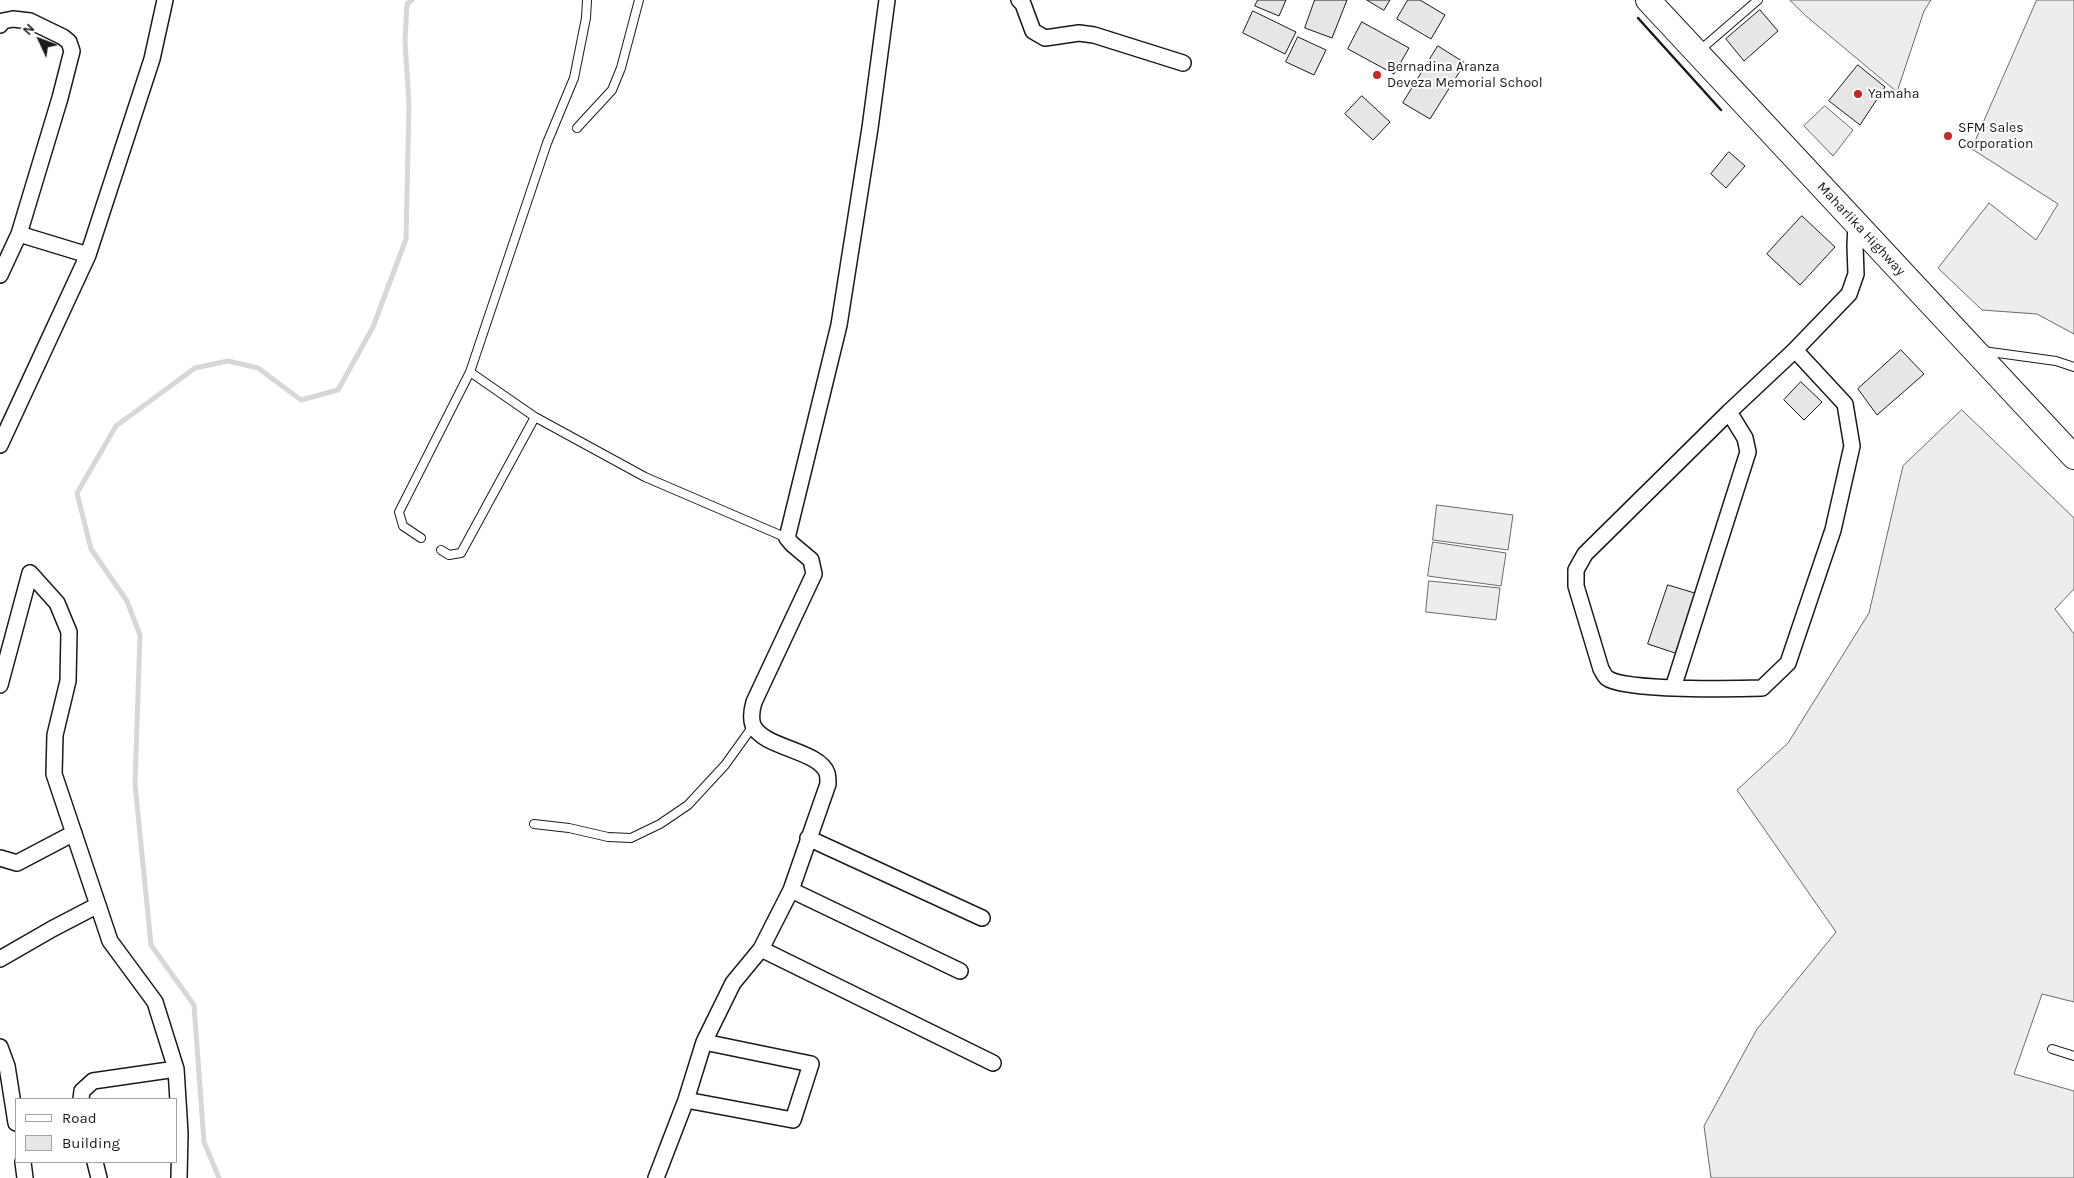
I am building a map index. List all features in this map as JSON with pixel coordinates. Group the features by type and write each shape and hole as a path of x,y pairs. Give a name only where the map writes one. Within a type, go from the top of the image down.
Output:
{"main road":[{"name":"Maharlika Highway","path":"1648,0 2074,457"}],"street":[{"path":"0,445 88,255 152,59 165,0"},
{"path":"656,1178 686,1100 704,1042 733,983 761,948 791,890 828,784 828,773 819,762 766,738 753,726 751,715 754,702 814,574 811,560 787,538 839,325 870,128 887,0"},
{"path":"1019,0 1023,4 1033,31 1045,38 1079,33 1094,35 1183,63"},
{"path":"0,25 3,21 13,19 30,21 63,37 69,42 72,51 60,98 19,234 0,275"},
{"path":"1795,350 1845,404 1852,446 1833,530 1788,663 1762,688 1727,690 1673,688 1617,682 1606,678 1601,669 1576,586 1576,570 1585,554 1795,350 1849,294 1856,274 1854,246 1856,222"},
{"path":"19,234 88,255"},
{"path":"1673,688 1748,452 1745,438 1730,412"},
{"path":"0,685 30,573 57,603 69,632 68,681 55,735 54,774 110,941 155,1002 176,1069 177,1098"},
{"path":"0,858 17,863 74,833"},
{"path":"808,838 982,918"},
{"path":"791,890 960,971"},
{"path":"0,959 98,905"},
{"path":"761,948 993,1063"},
{"path":"686,1100 794,1120 811,1064 704,1042"},
{"path":"0,1047 7,1066 15,1117"},
{"path":"81,1098 82,1091 93,1081 176,1069"},
{"path":"178,1133 179,1178"},
{"path":"22,1163 25,1178"},
{"path":"95,1163 99,1178"}],"lane":[{"path":"421,538 403,526 400,512 470,372 547,143 574,78 586,18 587,0"},
{"path":"577,128 612,90 621,68 639,0"},
{"path":"1697,52 1758,0"},
{"path":"1974,350 2056,361 2074,367"},
{"path":"470,372 535,416 645,477 787,538"},
{"path":"441,550 449,555 461,553 535,416"},
{"path":"534,824 569,828 608,837 631,838 660,824 688,805 725,765 753,726"},
{"path":"2052,1049 2074,1056"}],"shaded area":[{"path":"1790,0 1931,0 1924,11 1897,92 1806,16"},
{"path":"2037,0 2074,0 2074,334 2037,314 1982,310 1938,268 1989,203 2036,240 2058,204 1972,149"},
{"path":"1825,106 1853,130 1833,156 1804,126"},
{"path":"1962,410 2074,518 2074,589 2055,609 2074,634 2074,1002 2042,994 2014,1074 2074,1091 2074,1178 1711,1178 1704,1126 1757,1029 1836,932 1737,790 1788,743 1869,613 1903,466"},
{"path":"1437,505 1513,515 1508,550 1433,540"},
{"path":"1433,542 1506,553 1501,586 1428,576"},
{"path":"1429,581 1500,588 1496,620 1426,612"}],"building":[{"path":"1258,0 1286,0 1279,16 1255,6"},
{"path":"1315,0 1347,0 1332,38 1305,28"},
{"path":"1367,0 1390,0 1384,10"},
{"path":"1408,0 1420,0 1445,15 1431,39 1397,19"},
{"path":"1760,10 1778,31 1744,61 1726,39"},
{"path":"1253,11 1296,32 1285,54 1243,33"},
{"path":"1362,22 1409,48 1394,74 1348,49"},
{"path":"1298,37 1326,50 1314,75 1286,62"},
{"path":"1438,46 1465,63 1430,119 1403,103"},
{"name":"Yamaha","path":"1858,65 1885,87 1860,125 1829,101"},
{"path":"1362,96 1390,122 1373,140 1345,114"},
{"path":"1729,152 1745,166 1726,188 1711,174"},
{"path":"1802,216 1835,247 1800,285 1767,254"},
{"path":"1901,350 1924,374 1877,415 1858,389"},
{"path":"1801,382 1822,402 1804,420 1784,400"},
{"path":"1668,585 1698,594 1678,654 1648,644"}],"waterway":[{"path":"219,1178 204,1142 194,1005 151,945 135,784 140,635 127,601 91,549 77,493 116,426 195,368 228,361 258,368 301,400 338,390 373,327 406,239 409,104 405,41 407,4 412,0"}],"wall":[{"path":"1638,18 1721,110"}],"place":[{"name":"Bernadina Aranza Deveza Memorial School","path":"1377,75"},
{"name":"Yamaha","path":"1858,94"},
{"name":"SFM Sales Corporation","path":"1948,136"}]}
